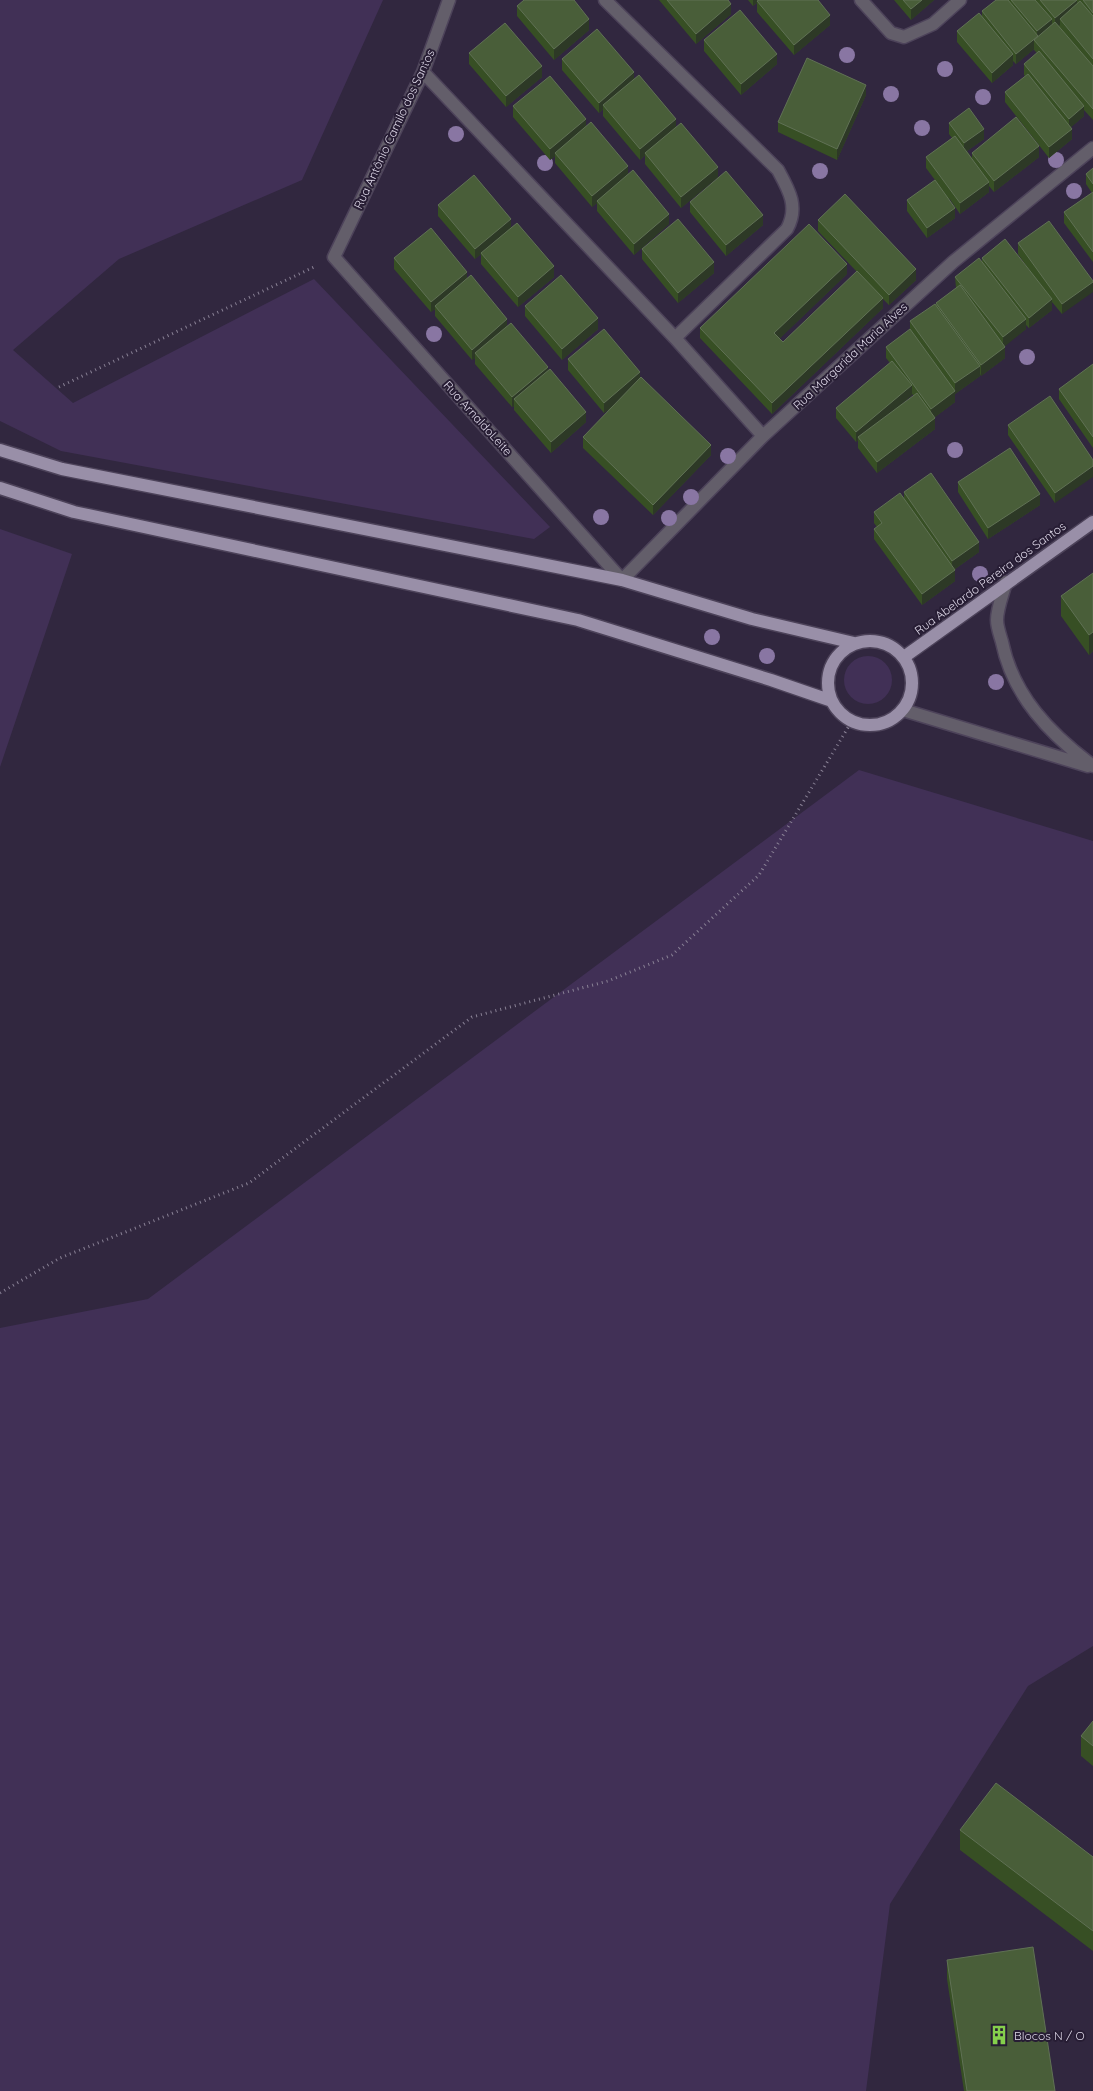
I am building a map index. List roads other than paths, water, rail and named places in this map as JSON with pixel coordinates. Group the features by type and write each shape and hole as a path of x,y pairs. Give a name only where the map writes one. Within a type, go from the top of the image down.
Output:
{"main road":[{"path":"0,450 62,469 622,580 752,619 854,643"},
{"path":"0,488 74,512 578,620 832,701"},
{"name":"Rua Abelardo Pereira dos Santos","path":"904,657 1006,582 1093,522"},
{"path":"867,640 881,642 894,648 904,657 910,670 912,684 910,698 902,710 892,719 879,725 865,725 852,721 840,713 832,701 828,688 828,674 833,661 842,650 854,643 867,640"}],"street":[{"name":"Rua Antônio Camilo dos Santos","path":"334,257 423,72 449,0"},
{"path":"605,0 778,170 790,191 794,207 793,218 787,229 675,338"},
{"path":"862,0 890,34 904,37 933,24 960,0"},
{"path":"423,72 675,338 763,436"},
{"name":"Rua Margarida Maria Alves","path":"622,580 763,436 952,262 1093,148"},
{"name":"Rua ArnaldoLeite","path":"334,257 622,580"},
{"path":"1006,582 997,619 1004,655 1019,689 1040,720 1066,746 1093,767"},
{"path":"902,710 1093,767"}],"place":[{"name":"Blocos N / O","path":"999,2035"}]}
